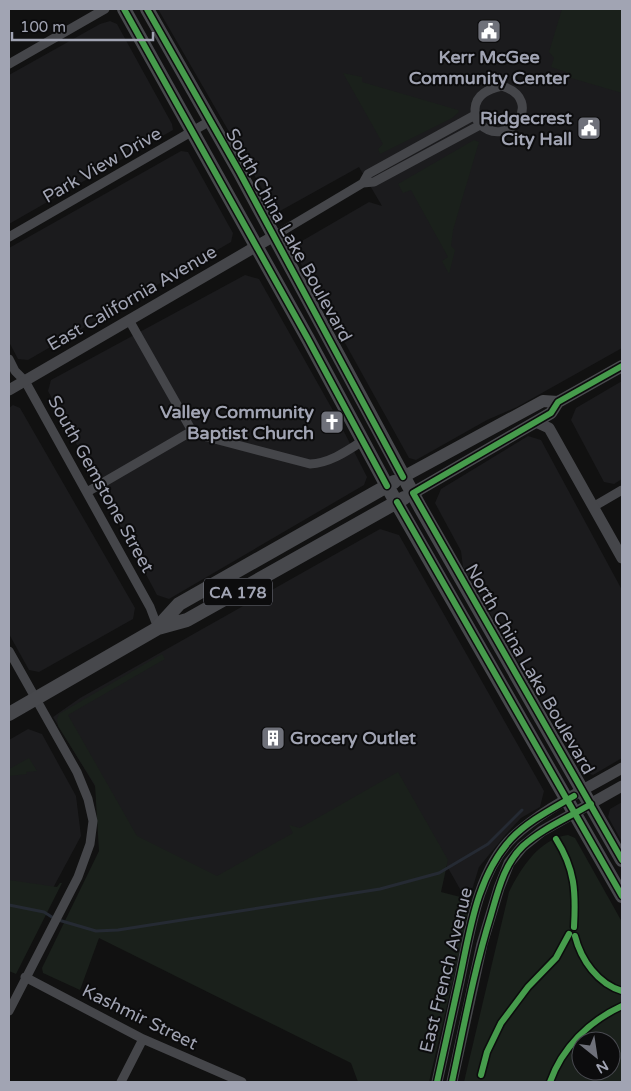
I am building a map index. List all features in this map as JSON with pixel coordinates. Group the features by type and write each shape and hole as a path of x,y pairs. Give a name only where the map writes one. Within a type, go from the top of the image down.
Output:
{"main road":[{"name":"South China Lake Boulevard","path":"124,9 397,502"},
{"name":"South China Lake Boulevard","path":"147,9 274,236 413,493"},
{"path":"397,502 551,413 558,402 622,366"},
{"path":"404,477 543,401 558,402"},
{"name":"CA 178","path":"158,628 179,604 404,477"},
{"name":"North China Lake Boulevard","path":"413,493 622,860"},
{"name":"CA 178","path":"9,714 158,628 187,620 397,502"},
{"name":"North China Lake Boulevard","path":"397,502 622,896"},
{"path":"490,665 502,671 528,713 536,720 542,721"}],"street":[{"path":"9,64 104,9"},
{"path":"502,86 510,89 520,100 523,107 521,116 510,129 494,132 480,125 475,114 475,102 483,93 492,88 502,86"},
{"path":"363,183 368,174 475,114"},
{"name":"Park View Drive","path":"9,237 210,122"},
{"path":"274,236 363,183 379,180 480,125"},
{"name":"East California Avenue","path":"9,390 274,236"},
{"path":"130,320 192,432 310,464 328,461 364,440"},
{"name":"South Gemstone Street","path":"9,359 15,371 25,381 87,492 150,607 158,628"},
{"path":"518,414 549,428 622,558"},
{"path":"87,492 192,432"},
{"path":"593,507 622,490"},
{"path":"9,651 77,772 88,799 93,821 90,844 78,877 9,1011"},
{"name":"East French Avenue","path":"437,1082 468,941 480,896 489,871 498,854 512,838 534,820 622,768"},
{"name":"East French Avenue","path":"452,1082 482,944 499,888 509,863 522,847 542,831 622,786"},
{"name":"Kashmir Street","path":"25,977 143,1039 238,1081"},
{"path":"121,1082 143,1039"}],"shaded area":[{"path":"158,9 622,9 622,348 517,407 487,420 416,460 409,458 296,255 295,245 369,202 382,206 359,167 280,211 275,211"},
{"path":"562,9 622,9 622,93 571,78 566,72 551,67 554,58 549,52"},
{"path":"110,21 117,24 172,124 173,130 9,224 9,75 100,24"},
{"path":"343,73 362,77 362,82 458,110 459,112 452,118 380,154 378,149 383,144"},
{"path":"474,140 479,142 453,230 451,246 455,250 449,274 442,261 448,257 411,190 403,193 398,184"},
{"path":"181,151 188,152 233,233 231,242 28,360 18,359 9,342 9,248"},
{"path":"245,275 259,279 335,414 367,477 364,485 169,599 157,595 48,391 51,380"},
{"path":"622,381 622,479 614,484 604,482 571,420 576,408"},
{"path":"13,405 20,408 135,608 133,619 39,672 29,670 9,634 9,408"},
{"path":"528,436 541,440 622,590 622,758 593,775 582,771 463,567 461,551 435,503 441,489"},
{"path":"380,529 399,535 544,791 540,807 521,818 479,867 468,903 395,775 210,882 129,842 53,717 80,698"},
{"path":"162,654 165,659 68,715 137,836 217,876 293,833 289,825 300,828 398,772 448,860 441,892 472,900 429,1082 358,1082 351,1063 99,938 80,990 43,973 42,968 99,851 95,785 58,726 57,719 59,714"},
{"path":"28,729 42,734 76,796 81,836 53,888 9,896 9,740"},
{"path":"29,758 37,771 9,776 9,769"},
{"path":"622,802 622,842 608,817 610,809"},
{"path":"568,835 575,838 622,922 622,1082 464,1082 509,892 525,864 548,842"},
{"path":"9,880 57,887 62,883 16,974 9,971"}],"waterway":[{"path":"9,905 44,912 55,919 96,931 118,930 380,889 439,873 488,844 522,810"}],"cycle path":[{"path":"124,9 308,339 387,486"},
{"path":"147,9 240,173 403,477"},
{"path":"622,366 558,402 551,413 413,493 622,860"},
{"path":"397,502 622,896"},
{"path":"437,1082 472,922 490,870 499,854 511,839 541,816 574,796"},
{"path":"452,1082 479,956 506,869 523,846 547,828 591,804"},
{"path":"556,839 571,871 575,903 574,927"},
{"path":"481,1075 487,1052 501,1023 528,987 556,958 569,934"},
{"path":"575,936 581,954 592,970 605,983 622,991"},
{"path":"550,1082 562,1058 578,1037 599,1019 622,1006"}],"place":[{"name":"Kerr McGee Community Center","path":"489,31"},
{"name":"Ridgecrest City Hall","path":"589,128"},
{"name":"Valley Community Baptist Church","path":"332,422"},
{"name":"Grocery Outlet","path":"273,738"}]}
